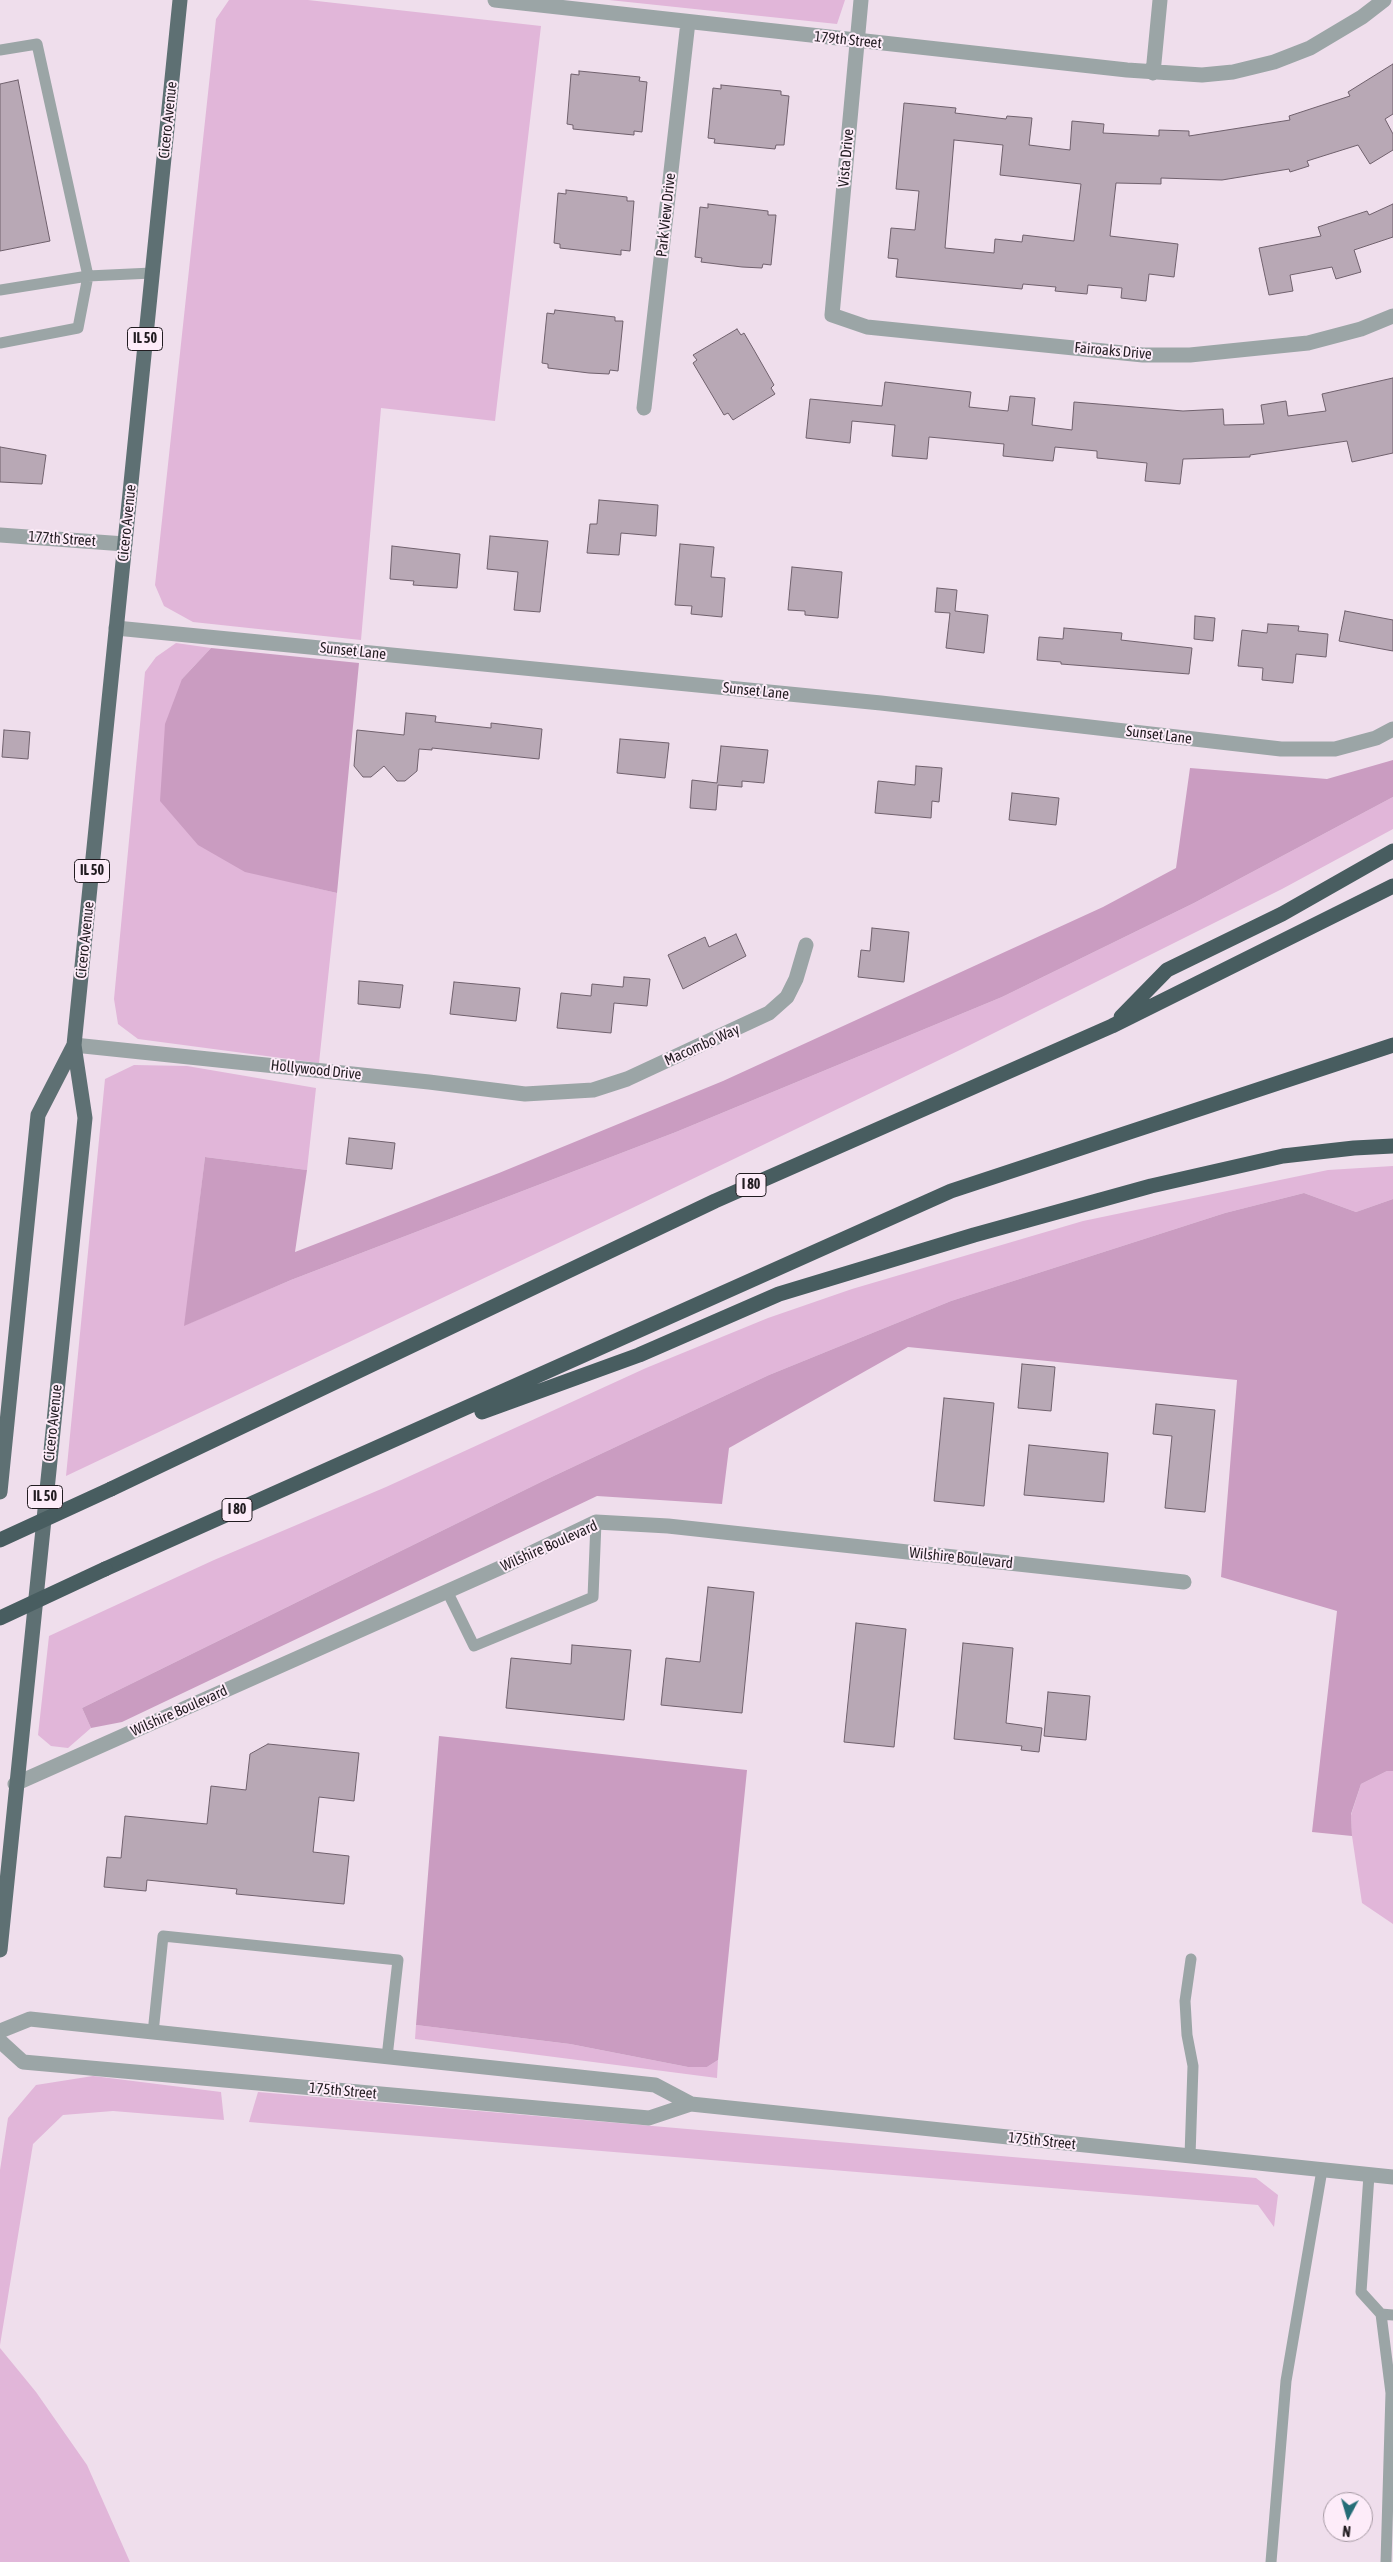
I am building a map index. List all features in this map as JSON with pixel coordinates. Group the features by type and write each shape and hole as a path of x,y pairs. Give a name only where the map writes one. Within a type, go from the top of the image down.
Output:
{"highway":[{"path":"1112,1026 1167,970 1282,914 1393,852"},
{"name":"I 80","path":"0,1540 716,1201 1112,1026 1393,886"},
{"name":"I 80","path":"0,1618 105,1569 951,1191 1393,1045"},
{"path":"370,1452 639,1355 779,1294 974,1235 1116,1195 1283,1156 1354,1148 1393,1146"}],"main road":[{"name":"Cicero Avenue","path":"0,1950 85,1118 74,1045 180,0"},
{"name":"Cicero Avenue","path":"0,1492 38,1115 74,1045"}],"street":[{"name":"179th Street","path":"495,0 1153,73 1202,75 1233,72 1274,62 1310,48 1384,0"},
{"name":"Vista Drive","path":"832,315 861,0"},
{"path":"1153,73 1160,0"},
{"name":"Park View Drive","path":"644,408 688,22"},
{"name":"Fairoaks Drive","path":"832,315 867,327 1114,352 1180,355 1261,350 1308,343 1361,329 1393,316"},
{"name":"177th Street","path":"0,535 125,544"},
{"name":"Sunset Lane","path":"116,628 881,703 1281,749 1335,749 1376,738 1393,730"},
{"name":"Macombo Way","path":"558,1094 593,1090 627,1079 769,1013 787,997 792,988 806,945"},
{"name":"Hollywood Drive","path":"74,1045 429,1082 525,1094 558,1094"},
{"name":"Wilshire Boulevard","path":"16,1784 447,1591 596,1522 668,1526 1184,1582"},
{"name":"175th Street","path":"0,2031 30,2019 387,2058 655,2084 691,2104 1393,2177"},
{"name":"175th Street","path":"0,2041 22,2062 72,2067 649,2118 691,2104"}],"lane":[{"path":"0,50 37,44 88,276 78,328 0,343"},
{"path":"0,290 88,276 152,273"},
{"path":"447,1591 474,1646 593,1597 596,1522"},
{"path":"153,2033 163,1936 398,1960 387,2058"},
{"path":"1190,2156 1193,2066 1187,2035 1185,2001 1191,1959"},
{"path":"1271,2562 1286,2381 1322,2170"},
{"path":"1369,2175 1361,2292 1381,2314 1390,2393 1385,2559"},
{"path":"1381,2314 1393,2315"}],"shaded area":[{"path":"229,0 308,0 541,26 495,421 381,408 361,640 193,622 164,606 155,585 216,19"},
{"path":"609,0 845,0 837,24"},
{"path":"176,643 211,648 182,679 299,884 337,893 319,1063 138,1039 118,1024 114,999 145,672 156,657"},
{"path":"211,648 359,663 337,893 245,872 198,845 160,801 165,724 182,679"},
{"path":"1393,760 1393,797 1194,903 1002,997 676,1132 291,1280 184,1326 205,1157 307,1170 295,1252 499,1173 723,1081 1103,907 1176,868 1190,768 1327,779"},
{"path":"1393,797 1393,829 1282,889 962,1049 628,1210 66,1476 105,1079 134,1065 187,1066 316,1088 307,1170 205,1157 185,1325 291,1280 676,1132 1002,997 1194,903"},
{"path":"1393,1166 1393,1199 1356,1212 1304,1193 1225,1213 951,1301 769,1375 543,1481 82,1708 91,1728 68,1748 51,1746 38,1735 49,1636 214,1560 386,1487 646,1368 768,1318 852,1289 1083,1221 1328,1170"},
{"path":"1304,1193 1356,1212 1393,1199 1393,1771 1387,1771 1361,1784 1351,1814 1352,1836 1312,1832 1337,1611 1221,1577 1237,1380 908,1347 729,1448 722,1504 597,1496 122,1722 91,1728 82,1708 543,1481 769,1375 951,1301 1225,1213"},
{"path":"439,1736 747,1770 718,2060 707,2067 688,2067 570,2044 416,2025"},
{"path":"1387,1771 1393,1771 1393,1924 1362,1903 1352,1836 1351,1815 1361,1784"},
{"path":"416,2025 570,2044 688,2067 707,2067 718,2060 717,2078 415,2039"},
{"path":"93,2076 221,2092 224,2120 113,2111 63,2115 33,2144 0,2345 0,2170 8,2118 36,2085"},
{"path":"258,2092 1256,2178 1278,2195 1274,2227 1258,2205 249,2122"},
{"path":"0,2348 36,2392 87,2465 130,2562 0,2562"}],"building":[{"path":"1393,64 1393,114 1385,119 1393,134 1393,150 1370,164 1358,145 1307,161 1309,166 1290,172 1289,169 1222,180 1161,178 1161,184 1116,183 1110,236 1178,244 1174,277 1149,274 1146,301 1121,298 1122,288 1088,285 1087,294 1055,291 1056,287 1023,284 1022,289 896,277 898,259 888,258 891,228 915,230 919,191 896,189 904,103 956,108 955,113 1006,119 1007,116 1032,118 1029,145 1070,150 1072,121 1104,124 1103,133 1159,136 1159,130 1189,131 1189,136 1290,120 1289,116 1350,96 1348,92","holes":["954,140 1003,145 1000,175 1081,184 1074,241 1023,235 1022,242 995,239 994,253 945,248"]},
{"path":"579,71 640,77 639,81 647,82 642,132 634,131 634,135 573,129 573,125 567,124 571,74 579,75"},
{"path":"18,80 50,241 0,251 0,84"},
{"path":"721,85 781,91 781,95 789,96 784,145 776,145 775,149 714,143 715,139 708,138 713,88 721,89"},
{"path":"566,190 627,197 627,201 634,201 630,251 621,250 621,255 560,248 560,244 554,243 558,193 566,194"},
{"path":"708,204 768,211 768,215 776,215 771,265 763,264 762,268 742,267 701,262 702,258 695,257 700,207 708,208"},
{"path":"1393,204 1393,237 1354,250 1361,272 1336,279 1332,267 1290,275 1293,291 1269,295 1259,248 1321,236 1318,227 1367,211 1369,215"},
{"path":"555,310 615,317 615,321 623,321 618,371 610,370 609,374 589,373 548,368 548,364 542,363 547,313 554,314"},
{"path":"737,329 741,335 744,333 754,350 774,385 771,388 775,394 733,420 728,413 724,415 693,363 697,360 693,355"},
{"path":"1393,378 1393,453 1352,462 1347,441 1250,455 1250,457 1183,459 1180,484 1145,481 1147,463 1097,458 1097,451 1055,447 1053,461 1003,456 1004,444 929,437 927,459 892,456 895,425 852,421 850,443 806,438 810,399 882,406 885,382 971,392 969,407 1008,411 1010,396 1035,398 1032,425 1072,430 1074,402 1183,411 1223,409 1224,425 1264,424 1261,405 1286,401 1288,416 1326,411 1322,394"},
{"path":"0,447 46,455 42,484 0,482"},
{"path":"599,500 658,505 656,536 621,533 619,555 587,553 590,524 597,524"},
{"path":"490,536 548,541 540,612 514,610 518,572 487,569"},
{"path":"680,544 714,547 711,577 725,578 722,617 691,614 692,606 675,605"},
{"path":"392,546 460,554 457,588 413,585 414,581 390,579"},
{"path":"792,567 842,572 838,618 805,615 805,611 788,610"},
{"path":"937,588 957,590 955,611 988,615 984,653 946,648 950,613 935,612"},
{"path":"1345,611 1393,620 1393,651 1339,641"},
{"path":"1195,616 1215,618 1213,641 1194,639"},
{"path":"1268,624 1299,626 1298,631 1328,634 1326,657 1296,654 1293,683 1262,680 1263,668 1238,666 1242,630 1267,633"},
{"path":"1064,628 1122,633 1121,640 1192,648 1189,674 1061,664 1061,662 1037,660 1039,637 1063,639"},
{"path":"406,713 436,716 435,722 491,728 491,723 542,729 539,759 432,748 432,750 419,749 417,771 405,781 397,781 384,766 371,777 363,777 354,766 357,730 404,735"},
{"path":"4,730 30,732 28,759 2,757"},
{"path":"620,739 669,743 665,778 617,773"},
{"path":"721,746 768,750 764,783 742,781 742,787 718,785 716,810 690,808 692,780 717,783"},
{"path":"916,766 942,768 939,802 932,801 931,818 875,813 878,781 915,785"},
{"path":"1012,793 1059,798 1056,825 1009,820"},
{"path":"872,928 909,932 904,982 858,977 861,950 870,951"},
{"path":"736,934 746,956 683,989 668,955 705,937 709,947"},
{"path":"624,977 650,979 647,1006 614,1003 611,1033 557,1028 561,993 591,996 592,984 623,987"},
{"path":"359,981 403,985 400,1008 358,1004"},
{"path":"454,982 520,988 516,1021 450,1014"},
{"path":"349,1138 395,1143 392,1169 346,1164"},
{"path":"1022,1364 1055,1367 1051,1411 1018,1408"},
{"path":"944,1398 994,1403 984,1506 934,1501"},
{"path":"1156,1404 1215,1410 1205,1512 1165,1508 1172,1436 1153,1434"},
{"path":"1029,1445 1108,1453 1104,1502 1024,1495"},
{"path":"708,1587 754,1592 742,1713 661,1705 666,1658 700,1662"},
{"path":"856,1623 906,1629 894,1747 844,1742"},
{"path":"963,1643 1013,1648 1006,1723 1042,1728 1039,1752 1021,1750 1022,1746 954,1739"},
{"path":"572,1645 631,1650 624,1720 506,1708 511,1658 571,1664"},
{"path":"1048,1692 1090,1696 1086,1740 1044,1736"},
{"path":"268,1744 359,1753 354,1801 319,1797 313,1852 349,1856 344,1904 236,1894 237,1889 147,1880 146,1891 104,1887 107,1857 121,1858 125,1816 207,1824 211,1786 246,1790 250,1754"}]}
